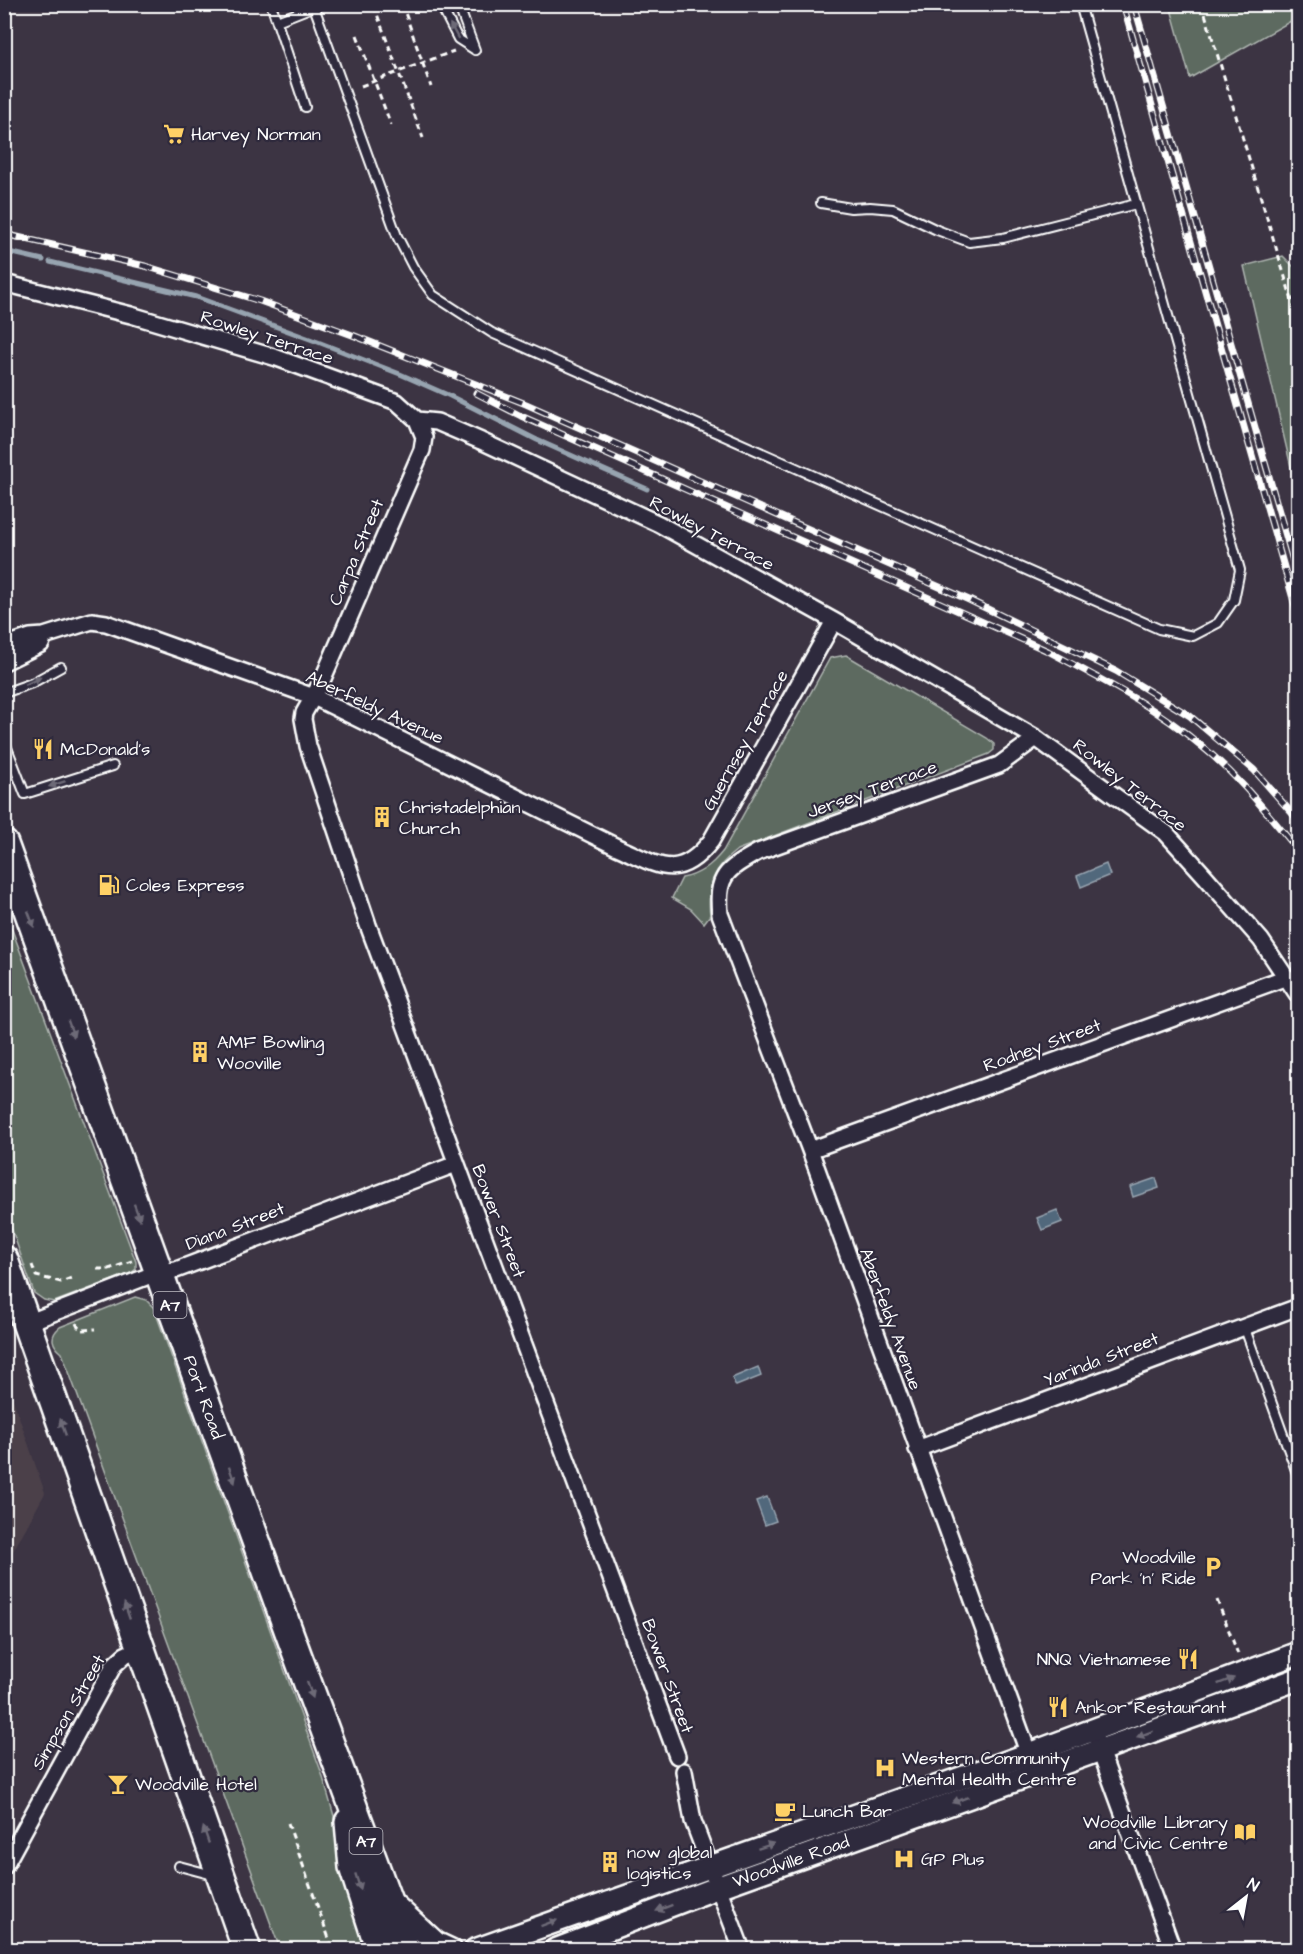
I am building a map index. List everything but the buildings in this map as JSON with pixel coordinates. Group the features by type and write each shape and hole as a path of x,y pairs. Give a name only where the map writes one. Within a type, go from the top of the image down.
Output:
{"highway":[{"name":"Port Road","path":"4,844 406,1950"},
{"path":"4,1260 247,1950"},
{"path":"344,1782 353,1867 380,1950"}],"main road":[{"name":"Woodville Road","path":"555,1950 1096,1740 1299,1653"},
{"name":"Woodville Road","path":"1096,1740 1299,1678"},
{"name":"Woodville Road","path":"475,1950 711,1865 1032,1764"},
{"path":"387,1899 436,1943 451,1950"}],"street":[{"name":"Rowley Terrace","path":"4,283 132,315 277,358 397,402 417,420 437,422 658,524 834,621 1036,738 1166,833 1261,940 1299,995"},
{"name":"Carpa Street","path":"314,697 422,450 423,437 417,420"},
{"name":"Aberfeldy Avenue","path":"4,646 92,621 106,623 314,697 617,847 660,866 679,867"},
{"name":"Guernsey Terrace","path":"679,867 698,857 711,841 834,621"},
{"name":"Aberfeldy Avenue","path":"4,662 41,644 44,636"},
{"name":"Bower Street","path":"314,697 303,719 308,746 368,925 677,1756"},
{"name":"Jersey Terrace","path":"724,879 733,866 758,852 999,765 1036,738"},
{"name":"Aberfeldy Avenue","path":"724,879 718,892 720,914 810,1150 1032,1764"},
{"name":"Rodney Street","path":"810,1150 1287,977"},
{"name":"Diana Street","path":"27,1323 159,1272 176,1270 456,1164"},
{"name":"Yarinda Street","path":"917,1449 1299,1307"},
{"name":"Simpson Street","path":"4,1868 114,1665 124,1654 140,1648"},
{"path":"1096,1740 1173,1950"},
{"path":"684,1771 693,1821 742,1950"}],"lane":[{"path":"271,4 305,107"},
{"path":"440,4 458,39 475,50 458,4"},
{"path":"277,21 316,5 397,236 413,267 433,295 492,333 1159,629 1193,636 1218,623 1234,600 1240,570 1080,4"},
{"path":"821,203 851,208 893,209 969,242 1003,238 1136,204"},
{"path":"4,693 32,683 61,667"},
{"path":"4,740 25,794 113,766"},
{"path":"1244,1326 1298,1476"},
{"path":"180,1866 221,1877"}],"path":[{"path":"402,4 431,87"},
{"path":"1261,4 1252,7 1202,5 1299,320"},
{"path":"374,6 423,138"},
{"path":"357,35 391,125"},
{"path":"361,86 456,50"},
{"path":"97,1269 109,1269 131,1261"},
{"path":"31,1264 36,1276 61,1282 74,1277"},
{"path":"75,1321 78,1328 82,1330 95,1329"},
{"path":"1217,1600 1239,1656"},
{"path":"288,1823 333,1950"}],"shaded area":[{"path":"4,1373 45,1493 5,1566 4,1566"}],"green space":[{"path":"1170,5 1298,5 1298,17 1190,78"},
{"path":"1283,256 1298,271 1298,479 1294,480 1244,266"},
{"path":"846,655 987,738 994,744 994,750 989,754 737,850 722,864 713,878 709,904 710,915 704,923 691,909 672,898 682,878 705,869 723,851 830,658"},
{"path":"4,908 136,1262 136,1269 131,1273 54,1302 44,1300 34,1293 5,1210"},
{"path":"135,1297 146,1300 154,1308 322,1774 372,1949 280,1949 62,1353 54,1344 54,1334 60,1327"},
{"path":"1260,1944 1298,1945 1298,1949 1243,1949"}],"water":[{"path":"1106,864 1110,875 1081,887 1077,876"},
{"path":"1156,1178 1159,1188 1133,1197 1130,1187"},
{"path":"1057,1210 1062,1222 1042,1230 1037,1218"},
{"path":"758,1367 761,1376 736,1386 732,1378"},
{"path":"767,1497 776,1521 765,1525 756,1501"}],"waterway":[{"path":"4,251 43,260"},
{"path":"50,262 196,297 318,342 450,396 537,440 647,489"}],"railway":[{"path":"1123,4 1298,616"},
{"path":"1134,4 1298,578"},
{"path":"4,234 145,266 260,301 355,336 526,404 969,600 1116,671 1190,716 1254,770 1298,820"},
{"path":"476,393 521,416 1048,651 1106,682 1163,717 1213,756 1251,794 1298,850"}],"place":[{"name":"Harvey Norman","path":"174,134"},
{"name":"McDonald's","path":"43,749"},
{"name":"Christadelphian Church","path":"382,817"},
{"name":"Coles Express","path":"109,885"},
{"name":"AMF Bowling Wooville","path":"200,1052"},
{"name":"Woodville Park 'n' Ride","path":"1213,1567"},
{"name":"NNQ Vietnamese","path":"1188,1659"},
{"name":"Ankor Restaurant","path":"1058,1707"},
{"name":"Western Community Mental Health Centre","path":"885,1768"},
{"name":"Woodville Hotel","path":"118,1784"},
{"name":"Lunch Bar","path":"785,1811"},
{"name":"Woodville Library and Civic Centre","path":"1245,1832"},
{"name":"GP Plus","path":"904,1859"},
{"name":"now global logistics","path":"610,1862"}]}
